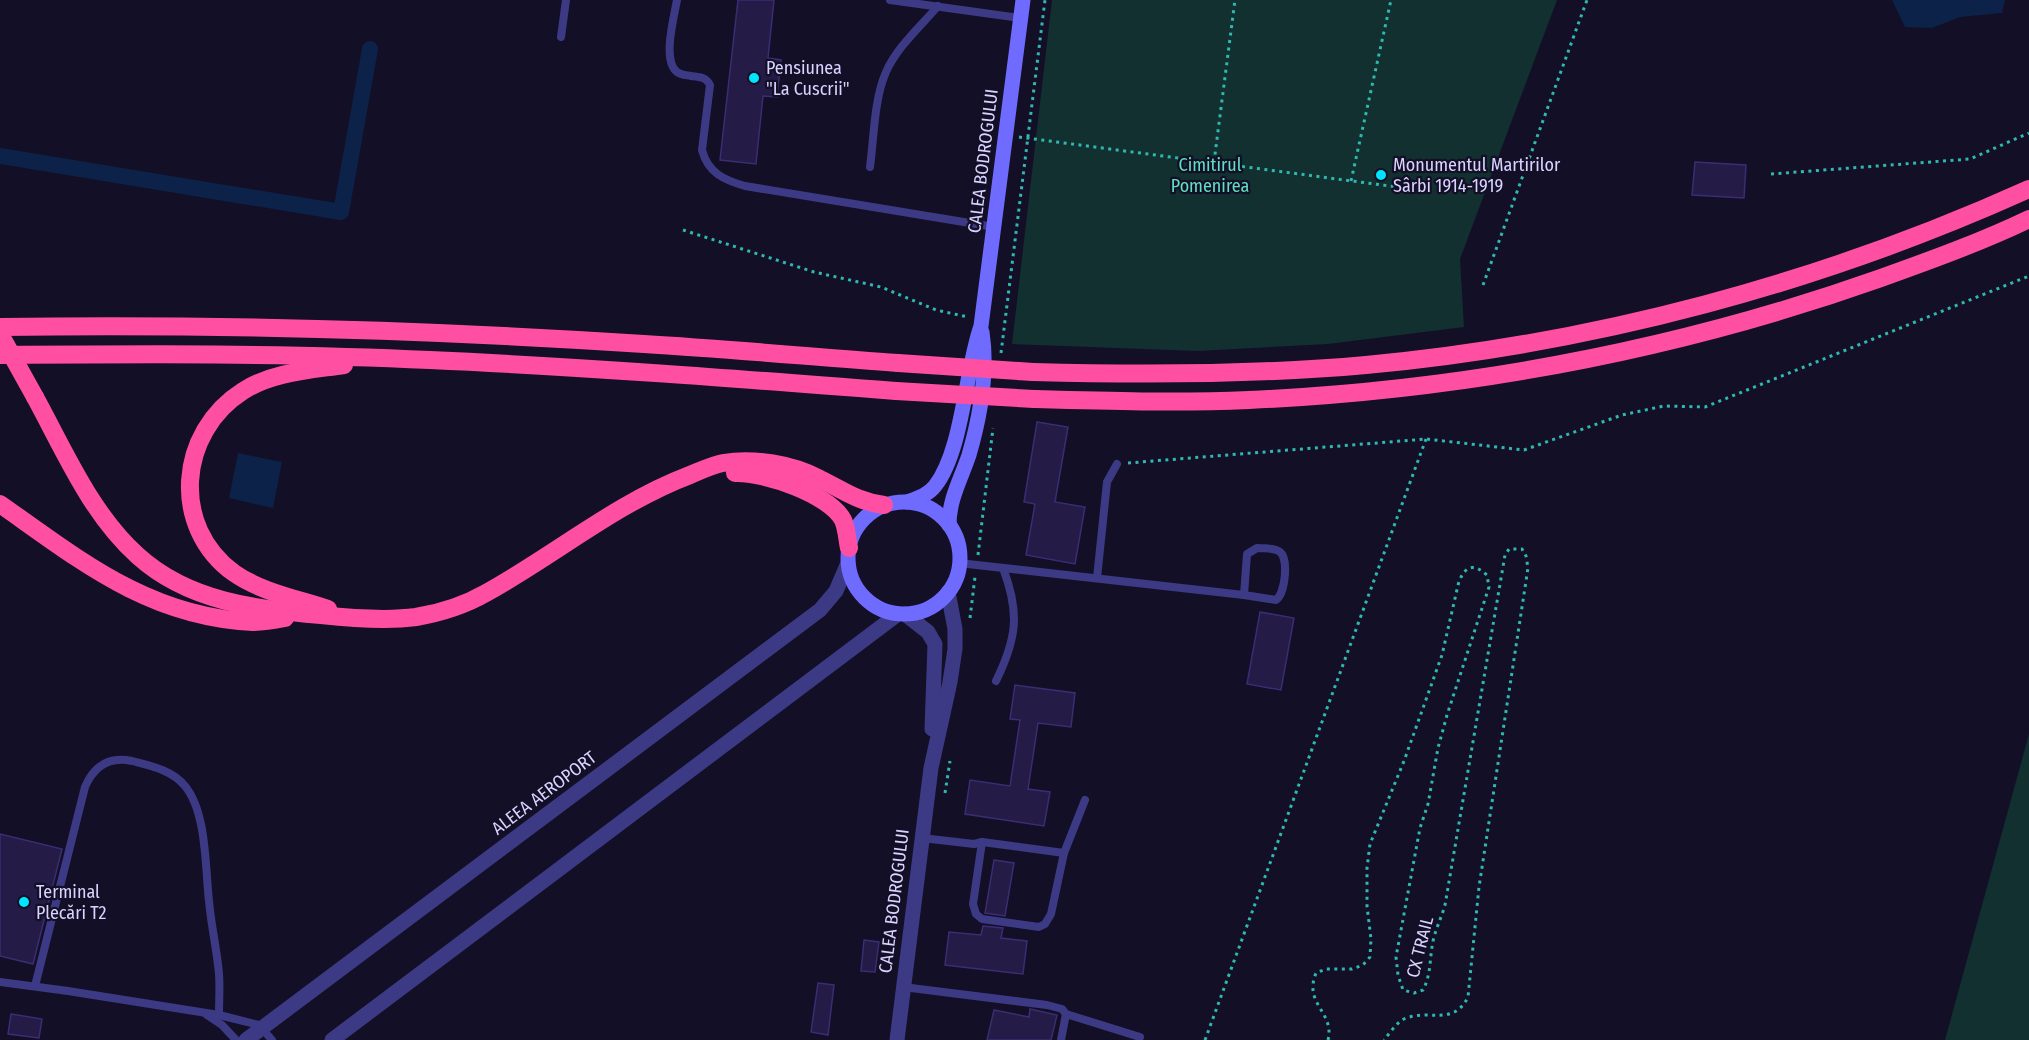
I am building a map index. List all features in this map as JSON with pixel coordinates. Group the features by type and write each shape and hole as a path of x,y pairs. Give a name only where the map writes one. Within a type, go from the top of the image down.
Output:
{"highway":[{"path":"0,327 235,327 434,332 646,344 1033,372 1177,374 1308,369 1417,359 1527,343 1663,314 1768,286 1910,238 2029,189"},
{"path":"0,355 243,355 386,358 642,372 1034,399 1176,402 1271,399 1398,389 1530,370 1667,342 1812,301 1919,264 2029,219"},
{"path":"0,334 99,511 125,542 150,566 184,587 218,599 258,608 356,618 413,617 458,606 484,595 515,577 654,489 720,463 742,462 774,465 805,472 852,497 884,505"},
{"path":"356,618 269,590 233,572 213,552 196,522 191,506 190,473 193,456 203,430 227,402 244,390 265,380 288,374 386,358"},
{"path":"686,476 741,472 788,483 819,499 839,514 845,528 848,555"},
{"path":"0,504 100,573 134,592 169,606 193,613 255,622 314,615"}],"main road":[{"name":"CALEA BODROGULUI","path":"902,614 880,609 864,598 853,583 848,555 859,524 872,512 884,505 907,502 927,493 934,487 945,468 960,420 981,322 1023,0"},
{"name":"CALEA BODROGULUI","path":"959,563 958,545 950,525 950,504 968,457 977,419 983,380 984,353 981,322"},
{"name":"CALEA BODROGULUI","path":"907,502 934,510 950,525"},
{"path":"902,614 928,609 937,603 948,592 956,578 959,563"}],"street":[{"name":"ALEEA AEROPORT","path":"246,1040 268,1034 820,610 836,591 848,555"},
{"name":"CALEA BODROGULUI","path":"897,1040 931,768 955,649 955,629 948,592"},
{"name":"CALEA BODROGULUI","path":"902,614 928,632 935,644 931,768"},
{"path":"332,1040 902,614"}],"lane":[{"path":"561,37 566,0"},
{"path":"677,0 669,59 676,71 681,74 708,80 710,85 702,150 704,159 716,174 728,181 745,186 994,227"},
{"path":"890,0 1020,18"},
{"path":"870,167 881,87 886,71 896,54 938,6"},
{"path":"1097,578 1107,482 1117,464"},
{"path":"959,563 1276,600 1283,592 1285,559 1282,553 1276,549 1257,548 1247,554 1244,595"},
{"path":"996,681 1008,657 1014,632 1015,606 1003,568"},
{"path":"34,986 90,774 99,766 111,761 125,760 151,765 172,774 185,786 194,801 202,834 208,902 219,975 219,1015"},
{"path":"982,842 973,903 976,914 982,919 1039,927 1045,924 1051,914 1064,853 1085,800"},
{"path":"922,838 974,844 982,842 1064,853"},
{"path":"0,982 219,1015 247,1021 268,1034"},
{"path":"903,987 1047,1005 1062,1009 1066,1014 1140,1037"},
{"path":"202,1012 222,1025 236,1040"},
{"path":"1061,1040 1066,1014"}],"path":[{"path":"1001,353 1045,0"},
{"path":"1214,162 1235,0"},
{"path":"1351,181 1391,0"},
{"path":"1483,285 1587,0"},
{"path":"1771,174 1970,159 2029,133"},
{"path":"1006,135 1406,188"},
{"path":"683,231 814,272 881,287 936,310 981,322"},
{"path":"1117,464 1426,439 1524,450 1622,415 1664,406 1705,407 2029,276"},
{"path":"977,563 994,423"},
{"path":"1205,1040 1426,439"},
{"name":"CX TRAIL","path":"1328,1040 1326,1018 1313,996 1312,984 1316,973 1326,969 1353,969 1363,965 1370,957 1371,939 1366,906 1370,844 1404,761 1442,655 1459,581 1463,571 1479,568 1487,574 1488,586 1438,748 1428,804 1415,851 1396,957 1403,990 1414,993 1423,990 1428,980 1434,936 1441,922 1505,555 1509,549 1522,549 1526,555 1528,568 1479,886 1468,997 1463,1008 1448,1016 1417,1016 1404,1019 1384,1040"},
{"path":"972,599 975,575"}],"green space":[{"name":"Cimitirul Pomenirea","path":"1052,0 1557,0 1460,259 1464,327 1328,344 1198,351 1012,344"},
{"path":"2029,734 2029,1040 1945,1040"}],"water":[{"path":"1892,0 2005,0 2002,13 1960,17 1932,28 1905,27"},
{"path":"238,453 282,462 273,508 229,498"}],"building":[{"name":"Pensiunea \"La Cuscrii\"","path":"738,0 774,0 768,58 781,60 777,97 763,96 756,164 720,160"},
{"path":"1695,162 1746,165 1744,198 1692,195"},
{"path":"1037,422 1068,427 1055,502 1085,507 1075,564 1026,555 1035,504 1024,502"},
{"path":"1260,612 1294,618 1281,690 1247,684"},
{"path":"1015,685 1075,693 1071,727 1038,723 1028,789 1050,792 1044,826 965,814 970,780 1010,786 1020,720 1010,719"},
{"name":"Terminal Plecări T2","path":"0,834 62,849 33,964 0,956"},
{"path":"994,860 1014,863 1005,916 985,913"},
{"path":"983,926 1003,928 1001,938 1027,941 1023,974 945,965 949,932 981,935"},
{"path":"864,940 879,942 875,972 861,971"},
{"path":"818,983 834,985 828,1035 811,1032"},
{"path":"1030,1009 1057,1015 1051,1040 987,1040 994,1010 1029,1017"},
{"path":"11,1014 42,1019 39,1038 8,1034"}],"waterway":[{"path":"0,156 341,212 370,49"}],"place":[{"name":"Pensiunea \"La Cuscrii\"","path":"754,78"},
{"name":"Monumentul Martirilor Sârbi 1914-1919","path":"1381,175"},
{"name":"Terminal Plecări T2","path":"24,902"}]}
